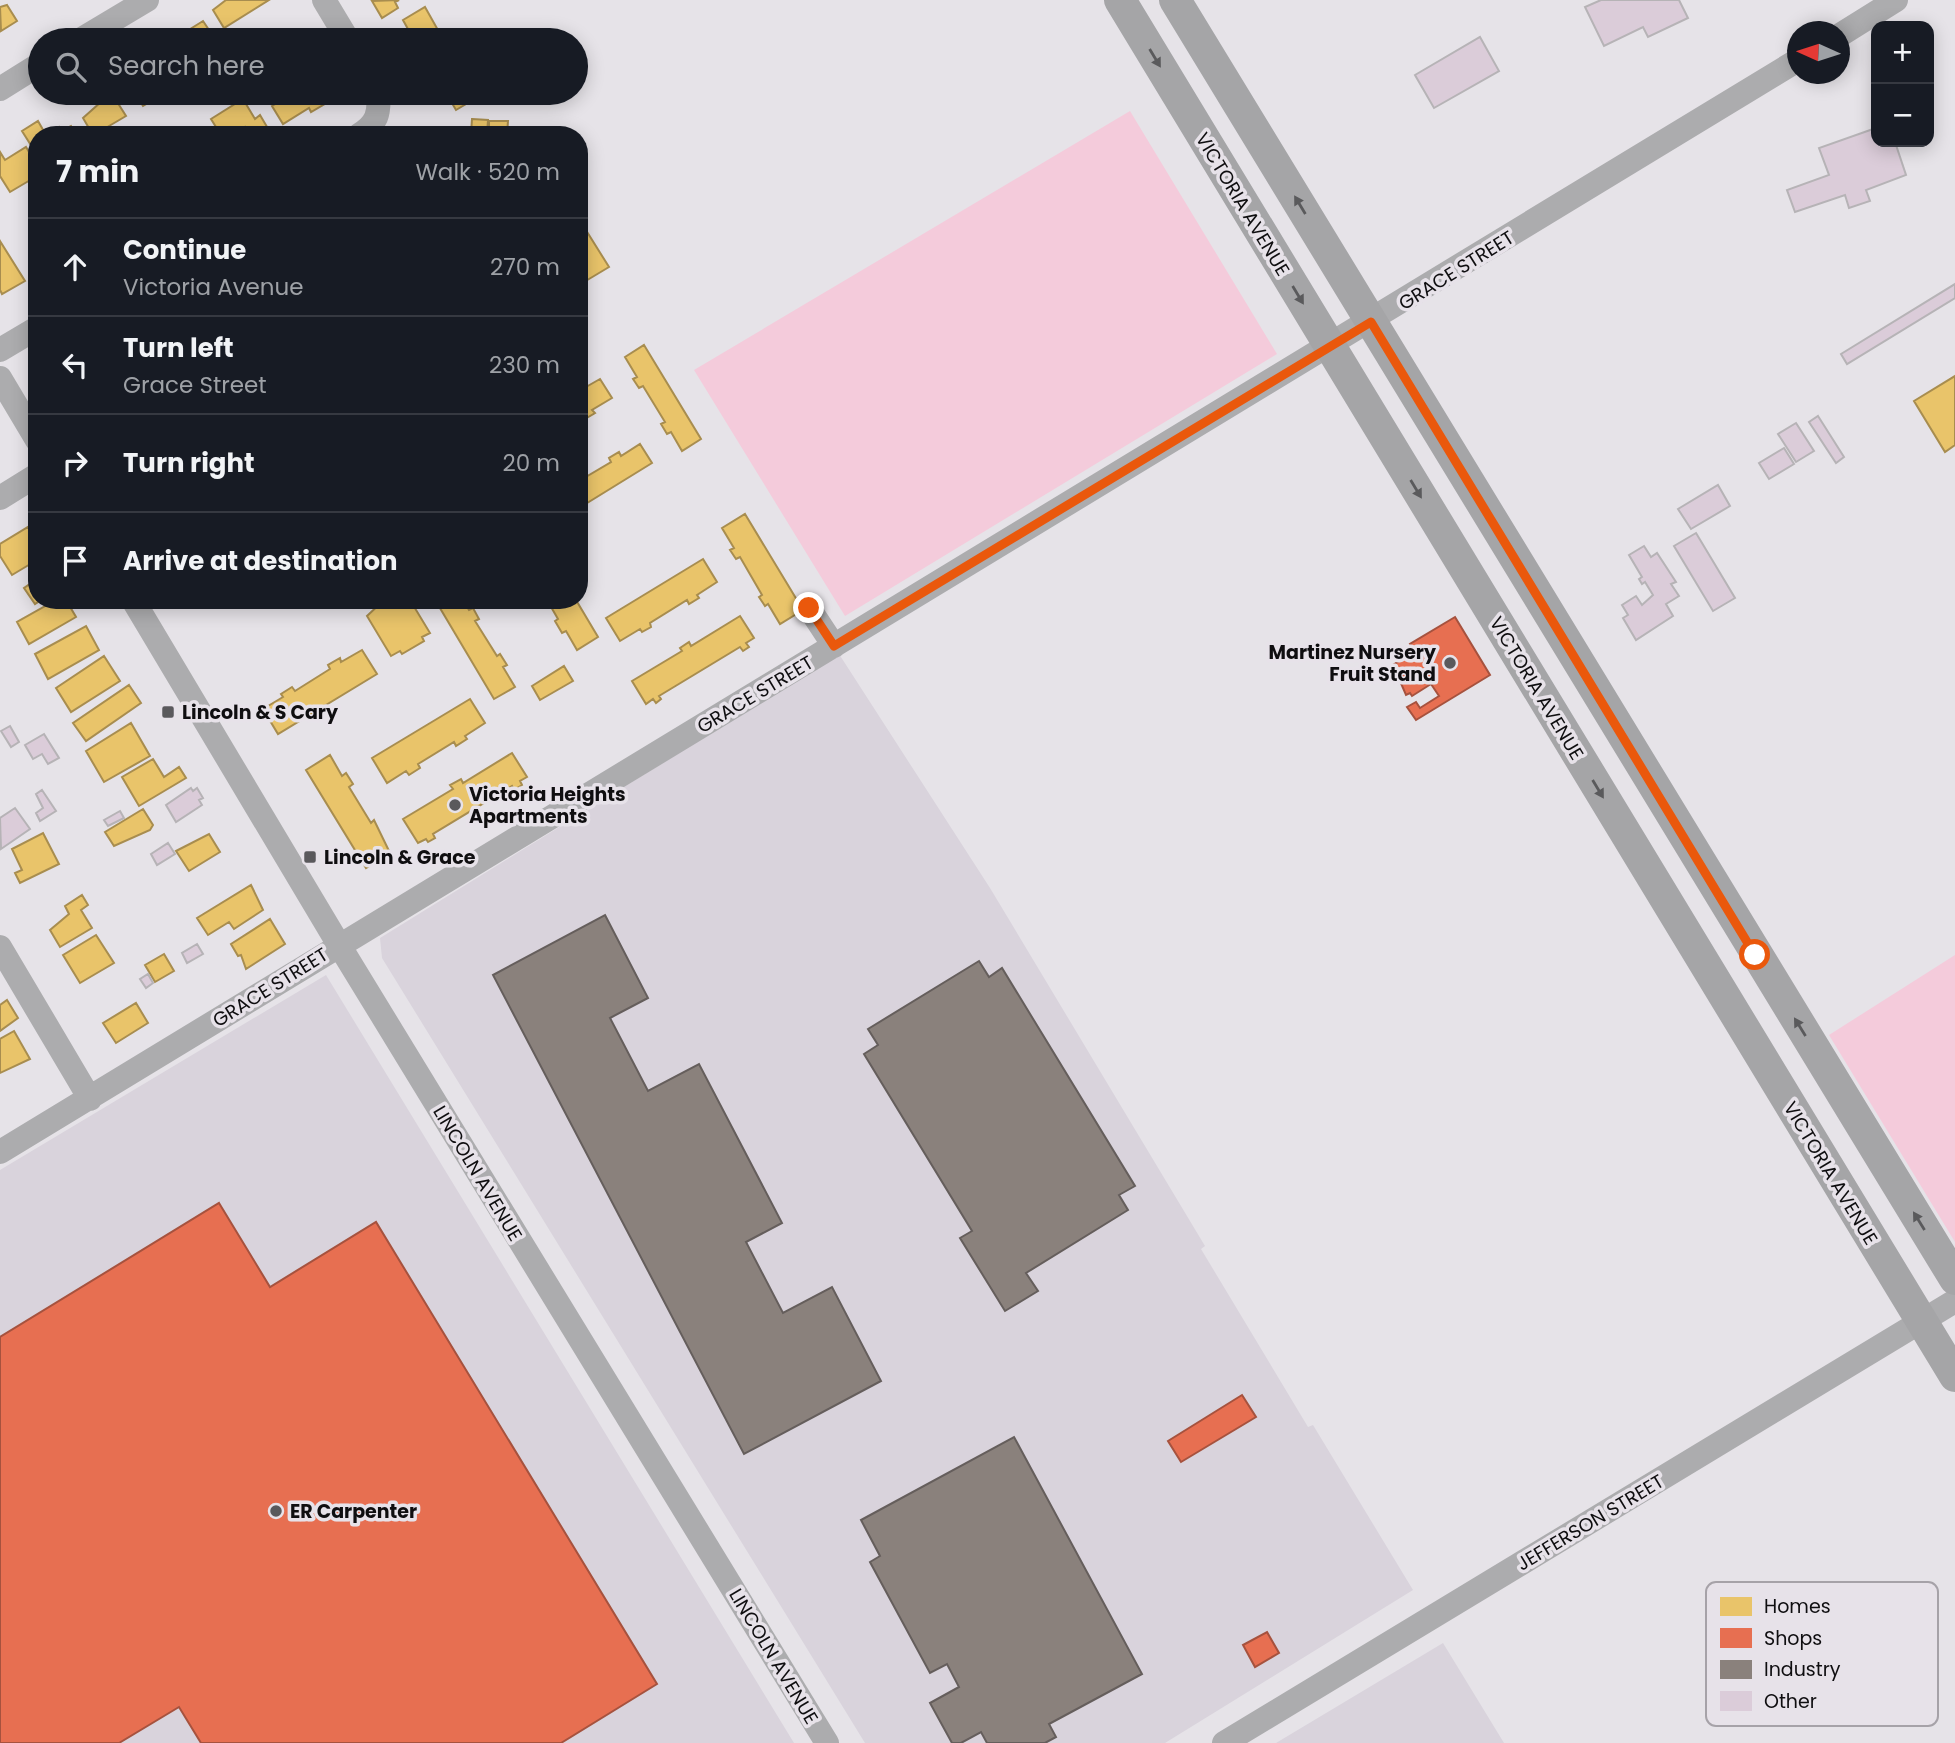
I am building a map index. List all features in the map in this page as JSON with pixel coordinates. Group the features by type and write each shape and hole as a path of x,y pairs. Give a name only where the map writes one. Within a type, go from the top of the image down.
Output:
{"main road":[{"name":"VICTORIA AVENUE","path":"1120,0 1955,1376"},
{"path":"1175,0 1955,1279"}],"street":[{"path":"100,28 147,0"},
{"path":"324,0 341,28"},
{"path":"1850,28 1896,0"},
{"name":"GRACE STREET","path":"0,1152 1787,67"},
{"path":"0,89 28,72"},
{"path":"372,126 378,105"},
{"path":"0,350 28,333"},
{"path":"0,377 28,425"},
{"path":"0,498 28,481"},
{"path":"809,608 834,646"},
{"name":"LINCOLN AVENUE","path":"138,609 339,945 827,1743"},
{"path":"0,947 90,1099"},
{"name":"JEFFERSON STREET","path":"1224,1743 1955,1301"}],"shaded area":[{"path":"1130,111 1277,354 845,616 694,370"},
{"path":"839,654 990,888 1205,1246 1201,1249 1308,1427 1313,1425 1413,1590 1165,1743 865,1743 382,958 380,938"},
{"path":"1955,955 1955,1242 1829,1035"},
{"name":"ER Carpenter","path":"326,975 794,1743 0,1743 0,1170"},
{"path":"1443,1643 1504,1743 1276,1743"}],"building: Homes":[{"path":"226,0 269,0 224,28 213,10"},
{"path":"399,0 395,2 398,8 382,18 372,1"},
{"path":"7,5 17,21 1,31 0,7"},
{"path":"425,7 437,28 407,28 403,20"},
{"path":"203,21 208,28 192,28"},
{"path":"98,105 119,105 126,116 109,126 88,126 83,118"},
{"path":"233,105 247,105 255,119 260,115 266,126 215,126 211,119"},
{"path":"323,105 311,112 309,108 283,124 272,106"},
{"path":"472,119 488,120 488,126 472,126"},
{"path":"489,121 508,121 508,126 489,126"},
{"path":"28,127 28,141 22,131"},
{"path":"26,147 28,150 28,181 10,192 0,176 0,152 5,160"},
{"path":"588,233 609,267 588,280"},
{"path":"0,241 25,281 2,294 0,290"},
{"path":"644,345 701,439 682,451 671,432 667,434 661,424 665,422 643,386 639,388 633,379 637,377 625,357"},
{"path":"1955,376 1955,445 1945,452 1914,401"},
{"path":"600,379 612,398 592,410 595,413 588,417 588,386"},
{"path":"640,444 652,463 588,502 588,476 611,462 609,458 619,452 621,456"},
{"path":"745,514 803,610 780,624 768,604 765,606 759,597 762,595 740,557 736,559 730,550 734,548 722,528"},
{"path":"28,527 28,565 12,575 0,556 0,544"},
{"path":"703,559 717,582 697,595 699,598 689,604 687,600 650,623 651,627 642,632 640,629 620,641 606,618"},
{"path":"40,609 71,609 76,617 29,644 17,622"},
{"path":"374,609 415,609 430,633 422,637 424,641 402,654 400,651 391,656 367,616"},
{"path":"441,609 474,609 479,619 475,621 497,656 500,654 507,665 503,667 515,687 494,699"},
{"path":"552,609 581,609 598,637 577,650 566,631 562,633 555,621 558,619"},
{"path":"740,616 754,638 746,643 749,647 743,651 740,647 659,696 661,699 656,703 653,699 646,704 632,681 682,651 680,648 689,642 691,646"},
{"path":"86,626 99,650 48,679 35,654"},
{"path":"362,650 377,674 278,734 263,709 283,697 281,694 292,687 295,691 330,669 328,665 340,658 341,662"},
{"path":"104,656 120,681 71,712 56,688"},
{"path":"564,666 573,681 540,700 532,686"},
{"path":"129,685 141,703 86,741 73,723"},
{"name":"Victoria Heights Apartments","path":"470,699 485,723 465,736 467,739 456,746 454,742 418,764 420,768 409,775 406,771 387,783 372,758"},
{"path":"131,723 150,756 104,782 86,751"},
{"name":"Victoria Heights Apartments","path":"512,753 527,777 520,781 522,785 514,790 512,786 433,834 435,838 428,842 426,839 418,843 403,819 453,789 450,785 461,779 463,783"},
{"path":"330,755 342,776 346,773 353,784 349,787 371,823 374,820 390,853 366,868 306,770"},
{"path":"153,759 164,777 179,767 186,778 139,806 122,777"},
{"path":"143,809 153,825 150,830 114,846 105,832"},
{"path":"43,833 59,864 20,883 15,873 22,870 12,849"},
{"path":"209,834 220,852 189,871 176,851"},
{"path":"251,885 263,910 234,929 229,922 208,935 197,918"},
{"path":"82,895 88,905 81,910 92,928 60,947 50,930 69,914 65,906"},
{"path":"270,919 285,944 246,969 241,955 238,956 231,944"},
{"path":"96,935 114,963 80,983 63,955"},
{"path":"164,954 174,971 155,982 145,965"},
{"path":"7,1000 18,1018 0,1031 0,1005"},
{"path":"136,1003 148,1023 116,1043 103,1023"},
{"path":"14,1031 30,1059 0,1073 0,1039"}],"building: Shops":[{"path":"1455,617 1490,675 1416,720 1407,707 1416,702 1420,708 1439,696 1431,684 1412,696 1410,693 1406,695 1393,665 1414,652 1410,644"},
{"name":"ER Carpenter","path":"219,1203 270,1287 376,1222 657,1684 561,1743 201,1743 179,1707 119,1743 0,1743 0,1337"},
{"path":"1242,1395 1256,1417 1181,1462 1168,1441"},
{"path":"1267,1632 1279,1653 1255,1667 1243,1645"}],"building: Industry":[{"path":"605,915 648,998 610,1018 648,1091 699,1064 782,1223 746,1242 783,1313 832,1287 881,1381 744,1454 493,975"},
{"path":"979,961 989,977 1002,968 1135,1186 1119,1195 1128,1210 1026,1273 1038,1291 1005,1311 960,1238 972,1231 864,1054 878,1045 868,1029"},
{"path":"1014,1437 1142,1674 1049,1724 1056,1737 1045,1743 987,1743 981,1732 961,1743 952,1743 930,1703 959,1687 947,1664 930,1673 870,1562 880,1556 861,1520"}],"building: Other":[{"path":"1601,0 1679,0 1688,18 1648,37 1643,27 1604,46 1585,7"},
{"path":"1480,37 1499,71 1434,108 1415,75"},
{"path":"1871,130 1871,147 1897,147 1906,175 1866,190 1870,201 1849,208 1845,195 1795,212 1787,190 1829,175 1819,148"},
{"path":"1955,284 1955,298 1847,364 1841,354"},
{"path":"1818,416 1844,457 1836,463 1809,422"},
{"path":"1796,423 1814,451 1796,462 1778,434"},
{"path":"1784,448 1794,464 1769,479 1759,463"},
{"path":"1718,485 1730,506 1691,529 1678,509"},
{"path":"1696,533 1735,598 1713,611 1674,546"},
{"path":"1644,546 1651,557 1657,553 1676,582 1671,584 1679,596 1666,604 1673,616 1636,640 1623,618 1628,615 1622,605 1636,596 1642,605 1653,595 1645,582 1642,584 1639,579 1642,577 1629,555"},
{"path":"10,726 19,742 11,747 1,731"},
{"path":"44,734 59,758 48,764 42,754 33,759 25,745"},
{"path":"191,788 193,791 197,788 203,798 199,800 202,805 176,822 166,805"},
{"path":"42,790 56,811 40,821 36,813 43,808 36,794"},
{"path":"15,808 30,829 1,849 0,818"},
{"path":"120,811 124,818 108,826 104,820"},
{"path":"168,843 175,854 157,865 151,854"},
{"path":"197,944 203,954 187,963 182,953"},
{"path":"148,974 153,983 146,988 140,979"}],"place":[{"name":"Martinez Nursery Fruit Stand","path":"1450,663"},
{"name":"Lincoln & S Cary","path":"168,712"},
{"name":"Victoria Heights Apartments","path":"455,805"},
{"name":"Lincoln & Grace","path":"310,857"},
{"name":"ER Carpenter","path":"276,1511"}],"route":[{"path":"809,608 834,646 1371,322 1755,955"}]}
